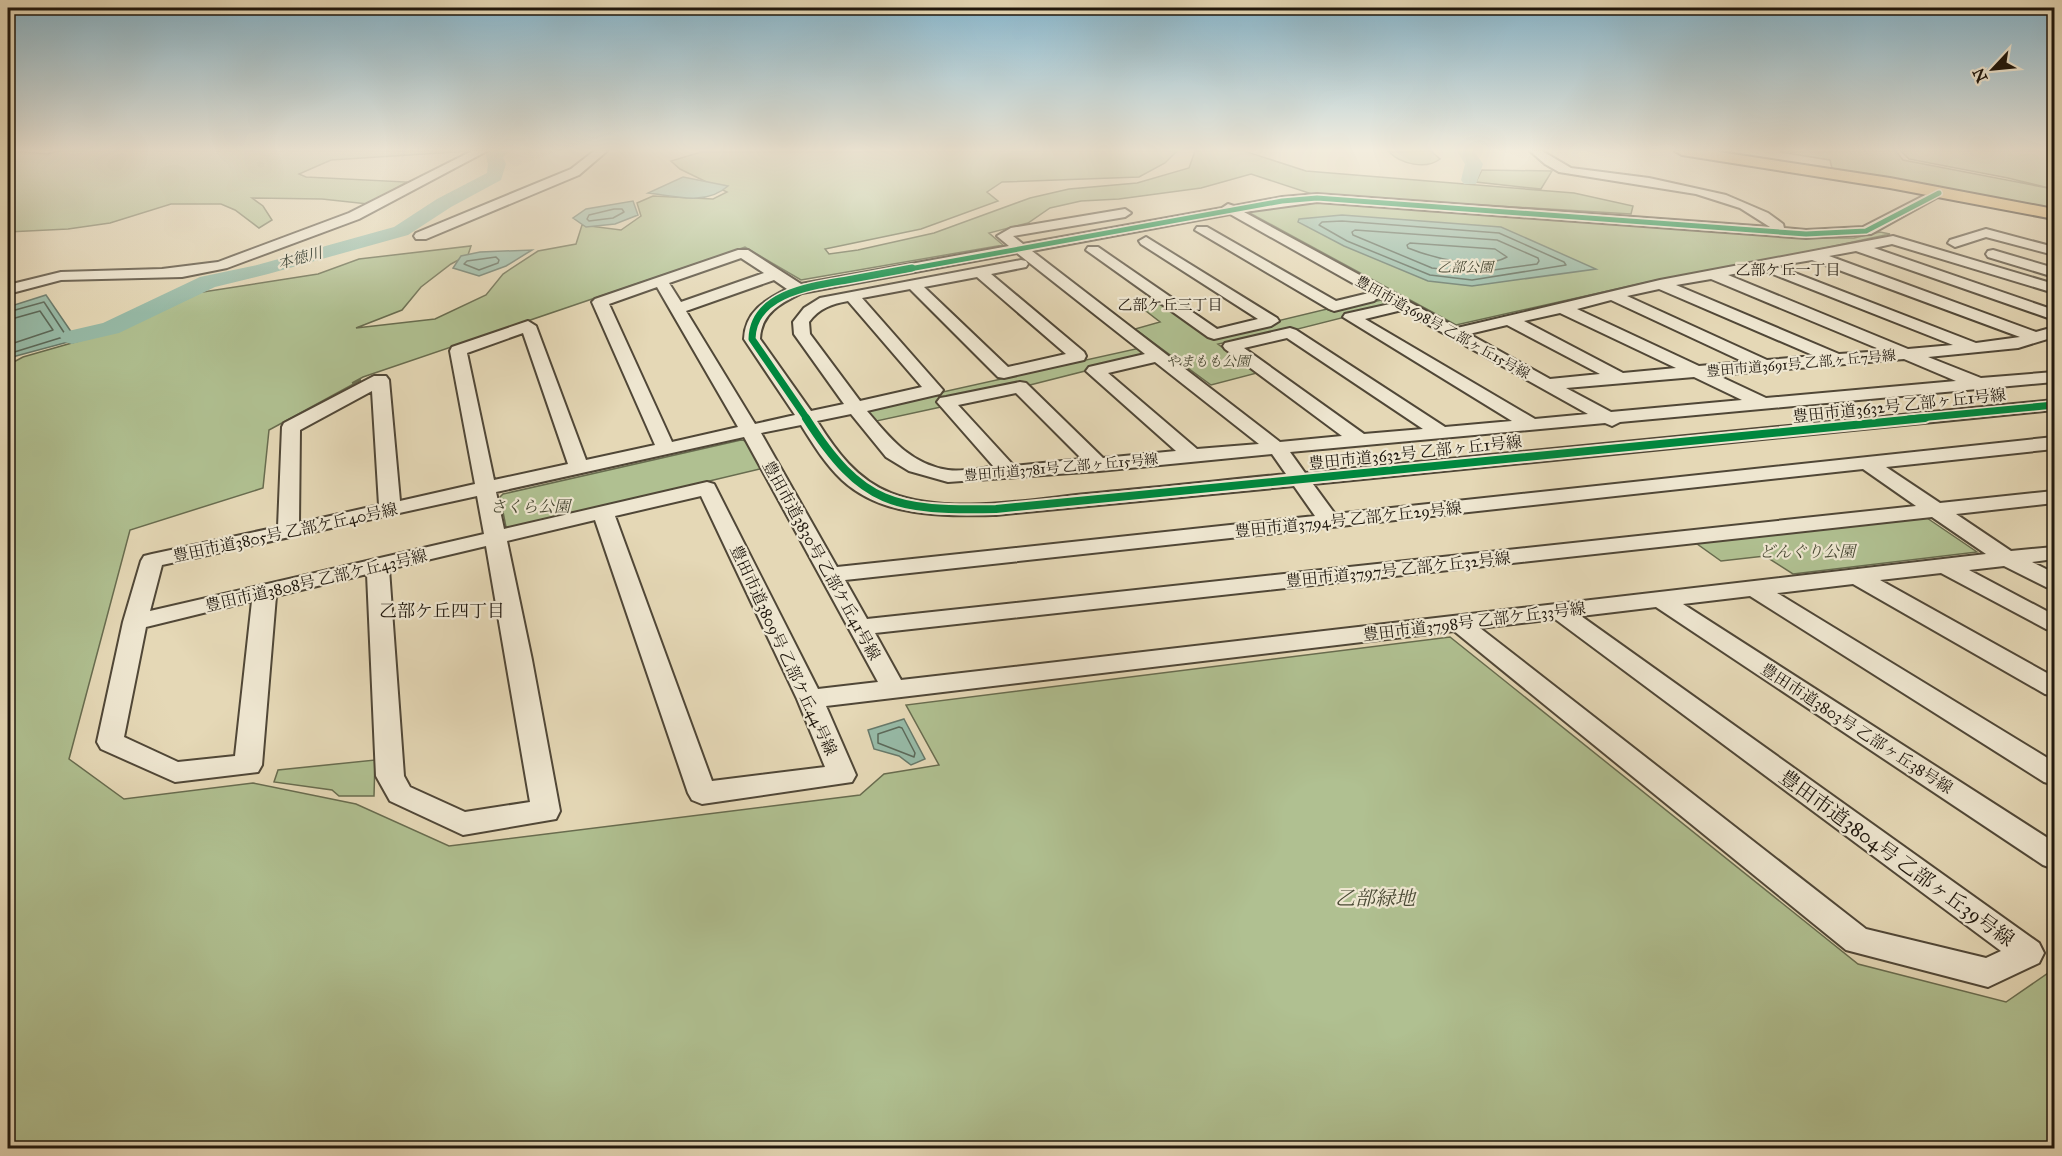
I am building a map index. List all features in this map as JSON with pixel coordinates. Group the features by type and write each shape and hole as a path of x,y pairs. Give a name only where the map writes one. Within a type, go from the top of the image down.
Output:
{"main road":[{"path":"2002,205 2055,214"}],"street":[{"path":"8,290 60,276 173,274 204,270 354,216 376,205"},
{"path":"421,236 496,205"},
{"name":"豊田市道3698号 乙部ヶ丘15号線","path":"1228,205 1655,444"},
{"name":"豊田市道3632号 乙部ヶ丘1号線","path":"1257,205 798,289 764,309 754,323 752,339 838,466 868,490 907,504 946,510 996,509 2055,405"},
{"name":"豊田市道3632号 乙部ヶ丘1号線","path":"1411,205 1806,234 1866,231 1918,205"},
{"path":"1740,205 1767,216 1778,227"},
{"path":"1143,210 1011,232 1004,236 1278,449 1329,521"},
{"path":"1253,221 1196,231 1334,306 1386,295"},
{"path":"1885,222 1900,227"},
{"path":"2055,251 1992,233 1950,242 2055,273"},
{"path":"1114,246 1088,251 1214,334 1271,321 1141,242 1168,237"},
{"path":"1455,333 1660,284 1861,248 1893,240 2055,289"},
{"path":"1861,248 2055,315"},
{"path":"666,449 600,302 743,253 798,289"},
{"path":"1813,255 2037,338"},
{"name":"豊田市道3781号 乙部ヶ丘15号線","path":"1059,257 825,301 809,311 801,322 802,334 893,453 916,467 948,476 1278,449 2055,377"},
{"path":"1761,265 1975,348"},
{"path":"913,284 1004,373 1078,357 979,272"},
{"path":"677,309 776,274"},
{"path":"1712,274 1982,384"},
{"name":"豊田市道3830号 乙部ケ丘41号線","path":"660,280 750,431 894,689"},
{"path":"1660,284 1836,360"},
{"name":"豊田市道3805号 乙部ケ丘40号線","path":"266,591 248,765 175,772 110,742 135,622 152,561 750,431 808,423 856,407 934,390 851,295"},
{"path":"1614,296 1766,367"},
{"path":"1404,305 1351,317 1534,426"},
{"name":"豊田市道3691号 乙部ヶ丘7号線","path":"1563,308 1697,373 1975,348 2018,343 2055,332"},
{"path":"1511,321 1620,378"},
{"path":"378,565 390,776 400,794 463,824 546,810 520,660 458,351 528,326 579,468"},
{"path":"1361,441 1231,346 1290,333 1443,434"},
{"path":"1158,356 1095,371 1193,456"},
{"path":"1548,384 1697,373 1766,405"},
{"path":"288,531 291,427 380,380 390,509"},
{"path":"1009,472 946,402 1020,387 1099,465"},
{"name":"豊田市道3794号 乙部ケ丘29号線","path":"830,576 2055,443"},
{"path":"1865,462 2008,559 2055,582"},
{"name":"豊田市道3808号 乙部ケ丘43号線","path":"135,622 707,488"},
{"name":"豊田市道3809号 乙部ケ丘44号線","path":"603,512 702,793 842,775 810,699 707,488"},
{"name":"豊田市道3797号 乙部ケ丘32号線","path":"859,627 2055,497"},
{"name":"豊田市道3798号 乙部ケ丘33号線","path":"810,699 2055,553"},
{"path":"1945,566 2055,624"},
{"path":"1856,576 2055,688"},
{"path":"1753,588 2055,775"},
{"name":"豊田市道3803号 乙部ヶ丘38号線","path":"1660,599 2055,857"},
{"name":"豊田市道3804号 乙部ヶ丘39号線","path":"1459,623 1857,940 1988,973 2028,953 1559,611"}],"green space":[{"path":"8,205 168,205 110,223 68,229 8,232"},
{"path":"223,205 262,205 272,220 259,228 235,210"},
{"name":"乙部緑地","path":"638,205 987,205 921,229 825,249 829,254 934,233 1011,205 1064,205 1050,208 1028,223 989,233 1003,245 801,280 745,247 363,377 352,383 361,380 269,430 263,488 130,530 69,759 124,799 253,783 356,804 449,846 860,795 884,774 939,765 906,705 1450,637 1858,964 2006,1002 2054,969 2054,1148 8,1148 8,365 23,357 117,330 190,294 318,274 359,259 471,246 468,255 451,264 421,287 402,310 356,328 435,319 486,295 503,274 538,251 576,244 582,225 621,230 641,216"},
{"name":"乙部公園","path":"1291,205 1356,205 1811,238 1854,238 1880,232 1890,234 1760,262 1657,280 1456,325 1248,212 1249,210"},
{"name":"乙部緑地","path":"1480,205 1628,205 1633,206 1631,214"},
{"path":"2014,205 2054,205 2054,212"},
{"name":"やまもも公園","path":"1386,299 1393,305 1290,331 1288,328 1218,344 1257,373 1211,385 1135,329 1160,322 1142,308 1161,304 1203,334 1211,337 1277,323 1277,321 1327,309 1331,311"},
{"path":"1140,348 1148,355 1026,386 938,403 941,407 872,422 866,409"},
{"name":"さくら公園","path":"741,440 747,441 764,468 512,528 506,527 500,497 503,494"},
{"name":"どんぐり公園","path":"1924,516 1977,552 1793,574 1765,556 1721,561 1693,541"},
{"path":"375,760 374,796 339,796 332,790 274,782 278,770"}],"water":[{"path":"610,205 634,205 638,215 615,224 586,227 573,218 586,209"},
{"path":"1342,215 1501,227 1596,269 1472,286 1428,281 1344,246 1298,222 1299,219"},
{"path":"532,250 506,266 479,276 453,268 461,256 480,252"},
{"path":"46,295 72,333 72,341 8,360 8,307"},
{"path":"904,719 925,759 911,765 899,756 874,749 868,730"}],"waterway":[{"name":"本徳川","path":"72,337 111,328 208,282 261,270 401,231 441,205"}],"cycle path":[{"path":"1260,205 798,289 774,302 760,314 752,330 752,339 825,447 858,484 899,503 947,509 996,509 2054,405"},
{"path":"1422,205 1806,234 1866,231 1916,205"}],"district":[{"name":"乙部ケ丘一丁目","path":"1788,270"},
{"name":"乙部ケ丘三丁目","path":"1170,305"},
{"name":"乙部ケ丘四丁目","path":"442,611"}]}
